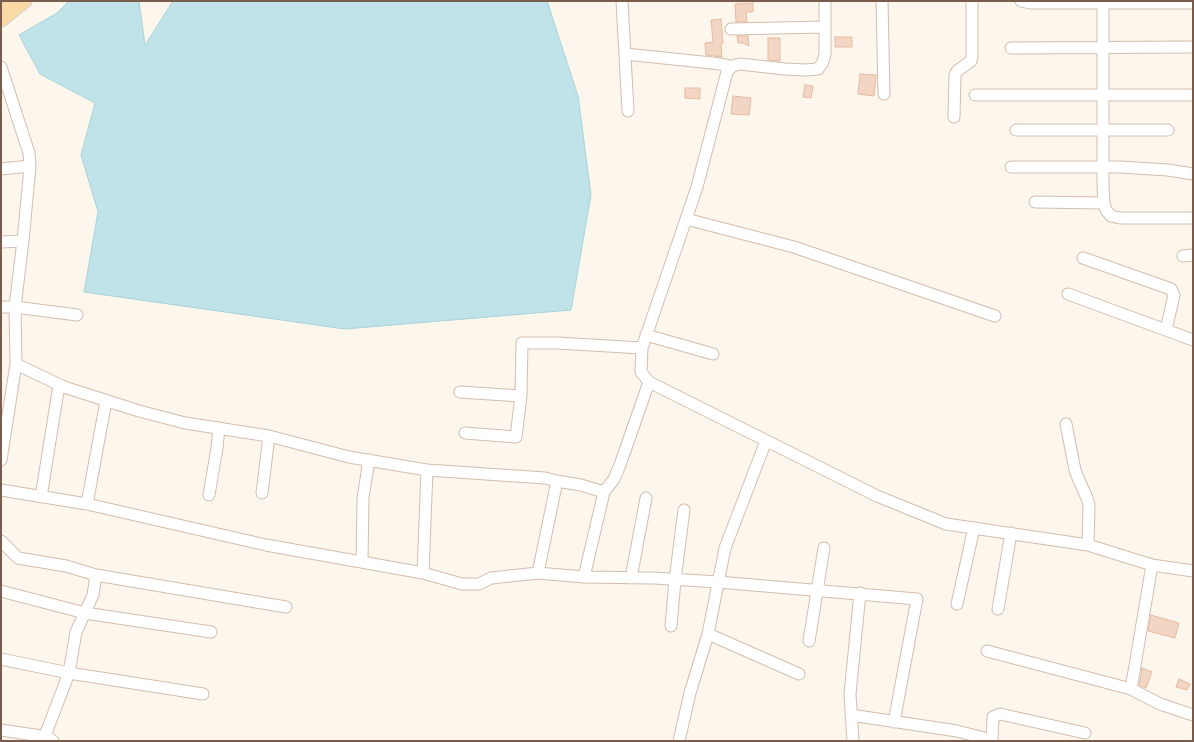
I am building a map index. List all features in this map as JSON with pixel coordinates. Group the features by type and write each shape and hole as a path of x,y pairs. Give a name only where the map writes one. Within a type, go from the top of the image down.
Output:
{"main road":[{"path":"1,7 9,1"},
{"path":"1,20 25,1"}],"street":[{"path":"622,1 628,111"},
{"path":"825,1 825,54 821,67 818,69 806,70 735,64 729,68 727,72 702,169 642,348 641,372 649,382 766,441 877,496 946,524 1088,545 1152,564 1193,572"},
{"path":"882,1 884,94"},
{"path":"954,117 954,75 971,61 972,56 972,1"},
{"path":"1021,1 1031,3 1193,3"},
{"path":"1103,2 1103,166 1104,203 1108,213 1112,216 1120,218 1193,218"},
{"path":"731,29 825,27"},
{"path":"1011,48 1193,47"},
{"path":"625,54 712,63 726,65 729,68"},
{"path":"1,67 29,154 30,166 15,307 16,364 1,460"},
{"path":"975,95 1193,95"},
{"path":"1016,130 1168,130"},
{"path":"1,169 30,166"},
{"path":"1011,167 1103,166 1140,168 1193,174"},
{"path":"1035,202 1104,203"},
{"path":"686,219 794,247 996,316"},
{"path":"1,242 23,241"},
{"path":"1083,258 1171,289 1174,295 1166,330"},
{"path":"1068,294 1193,340"},
{"path":"1,307 15,307 77,315"},
{"path":"646,335 713,354"},
{"path":"465,433 516,437 521,396 522,343 558,343 642,348"},
{"path":"16,364 59,385 139,411 185,423 269,436 349,457 427,470 545,478 581,485 604,492"},
{"path":"584,577 604,492 614,479 620,465 649,382"},
{"path":"41,497 59,385"},
{"path":"460,392 521,396"},
{"path":"87,504 106,401"},
{"path":"1066,424 1075,470 1089,505 1088,545"},
{"path":"209,495 219,428"},
{"path":"262,494 269,436"},
{"path":"679,741 690,693 708,634 725,548 766,441"},
{"path":"362,562 363,498 369,460"},
{"path":"423,573 427,470"},
{"path":"538,573 557,481"},
{"path":"1,490 87,504 266,545 423,573 462,584 480,584 491,578 538,573 584,577 718,582 917,599 894,722"},
{"path":"631,578 646,498"},
{"path":"671,626 684,510"},
{"path":"957,604 974,528"},
{"path":"998,609 1011,533"},
{"path":"1,541 18,558 66,566 96,575 286,607"},
{"path":"809,641 824,548"},
{"path":"1131,689 1152,564"},
{"path":"1,730 47,739 69,672 76,632 93,595 96,575"},
{"path":"1,591 85,613 210,632"},
{"path":"853,741 850,694 860,593"},
{"path":"708,634 799,674"},
{"path":"987,651 1131,689 1160,704 1193,715"},
{"path":"1,659 203,694"},
{"path":"851,715 957,731 992,740 993,717 1000,714 1085,733"}],"water":[{"path":"69,1 139,1 145,45 173,1 547,1 578,96 591,195 571,310 345,329 84,292 98,212 81,155 95,103 40,74 19,35 57,13"}],"building":[{"path":"753,3 753,12 746,12 747,22 736,22 735,4"},
{"path":"721,19 723,43 721,43 722,57 706,55 705,43 713,42 711,20"},
{"path":"737,36 748,36 749,46 743,43 738,43"},
{"path":"835,37 852,37 852,47 835,47"},
{"path":"768,38 780,38 780,61 768,60"},
{"path":"860,74 876,75 874,96 858,94"},
{"path":"805,85 813,86 811,98 803,97"},
{"path":"685,88 700,88 700,99 685,98"},
{"path":"733,96 751,98 749,115 731,114"},
{"path":"1151,615 1179,623 1175,638 1148,631"},
{"path":"1142,668 1152,672 1146,688 1139,685"},
{"path":"1179,679 1190,684 1187,690 1176,687"}]}
